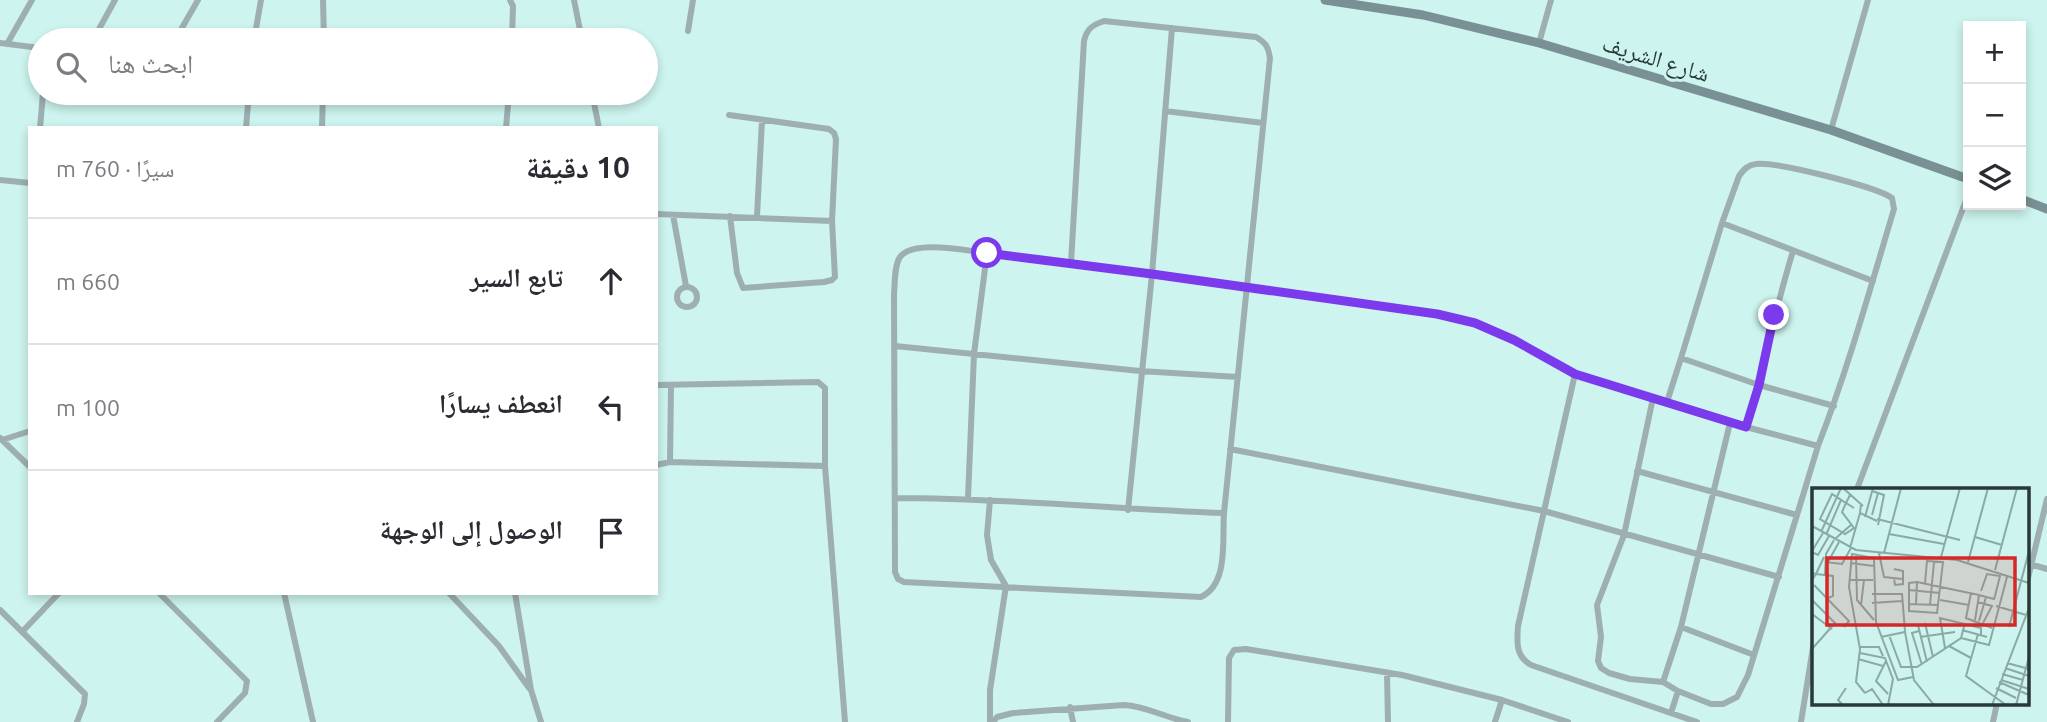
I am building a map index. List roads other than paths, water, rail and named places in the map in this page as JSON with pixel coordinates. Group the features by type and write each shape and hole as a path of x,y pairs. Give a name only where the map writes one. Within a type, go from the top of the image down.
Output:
{"main road":[{"name":"شارع الشريف","path":"1325,0 1423,15 1539,43 1831,130 1963,177"},
{"path":"2026,201 2047,209"}],"street":[{"path":"28,46 4,43 32,0"},
{"path":"100,28 115,0"},
{"path":"182,28 198,0"},
{"path":"256,28 261,0"},
{"path":"323,0 324,28"},
{"path":"510,0 513,6 512,28"},
{"path":"574,0 580,28"},
{"path":"688,31 693,0"},
{"path":"1539,43 1550,0"},
{"path":"1831,130 1868,0"},
{"path":"1071,263 1086,33 1092,26 1104,21 1256,37 1264,41 1270,58 1263,123 1247,288 1238,377 1230,449 1221,572 1213,590 1201,597 904,582 898,579 895,572 894,295 896,269 901,256 922,247 1071,263 1247,288 1437,314 1475,323 1514,340 1575,374 1730,423 1818,446"},
{"path":"1128,509 1152,274 1172,28"},
{"path":"40,126 42,105"},
{"path":"246,126 248,105"},
{"path":"322,126 323,105"},
{"path":"506,126 508,105"},
{"path":"594,105 599,126"},
{"path":"1165,111 1263,123"},
{"path":"729,115 829,130 834,133 836,139 832,221 835,276 832,280 743,288 730,216"},
{"path":"757,216 762,120"},
{"path":"1653,398 1624,534 1597,605 1601,637 1598,661 1601,668 1630,679 1663,682 1711,704 1731,702 1737,697 1754,655 1818,446 1834,406 1873,281 1894,209 1889,195 1799,169 1751,164 1739,176 1722,223 1667,402"},
{"path":"0,180 28,183"},
{"path":"1857,488 1963,208"},
{"path":"658,214 832,221"},
{"path":"673,215 686,286"},
{"path":"1722,223 1873,281"},
{"path":"1746,427 1793,251"},
{"path":"968,498 974,354 987,253"},
{"path":"895,346 1140,371 1238,377"},
{"path":"1681,358 1759,385 1834,406"},
{"path":"1575,374 1518,626 1519,654 1531,665 1697,722"},
{"path":"658,385 818,382 825,388 825,466 845,722"},
{"path":"670,462 671,385"},
{"path":"1663,682 1681,627 1730,423"},
{"path":"28,431 1,439 28,465"},
{"path":"1230,449 1544,511 1779,577"},
{"path":"658,465 670,462 825,466"},
{"path":"1637,471 1797,515"},
{"path":"895,498 968,498 1224,513"},
{"path":"2030,560 2047,499"},
{"path":"990,500 987,534 991,560 1006,586 990,690 991,722"},
{"path":"2030,564 2047,569"},
{"path":"22,632 57,595"},
{"path":"161,595 247,681 246,693 217,722"},
{"path":"284,595 313,722"},
{"path":"451,595 499,646 531,690"},
{"path":"515,595 531,690 541,722"},
{"path":"0,610 85,695 77,722"},
{"path":"1681,627 1754,655"},
{"path":"1228,722 1229,658 1234,650 1246,649 1387,673 1502,700 1566,722"},
{"path":"1801,722 1812,653"},
{"path":"1387,673 1388,722"},
{"path":"1671,713 1678,691"},
{"path":"1495,722 1502,700"},
{"path":"1993,722 1997,704"},
{"path":"991,722 1013,713 1070,707 1135,705 1171,719 1188,722"},
{"path":"1070,707 1073,722"}]}
